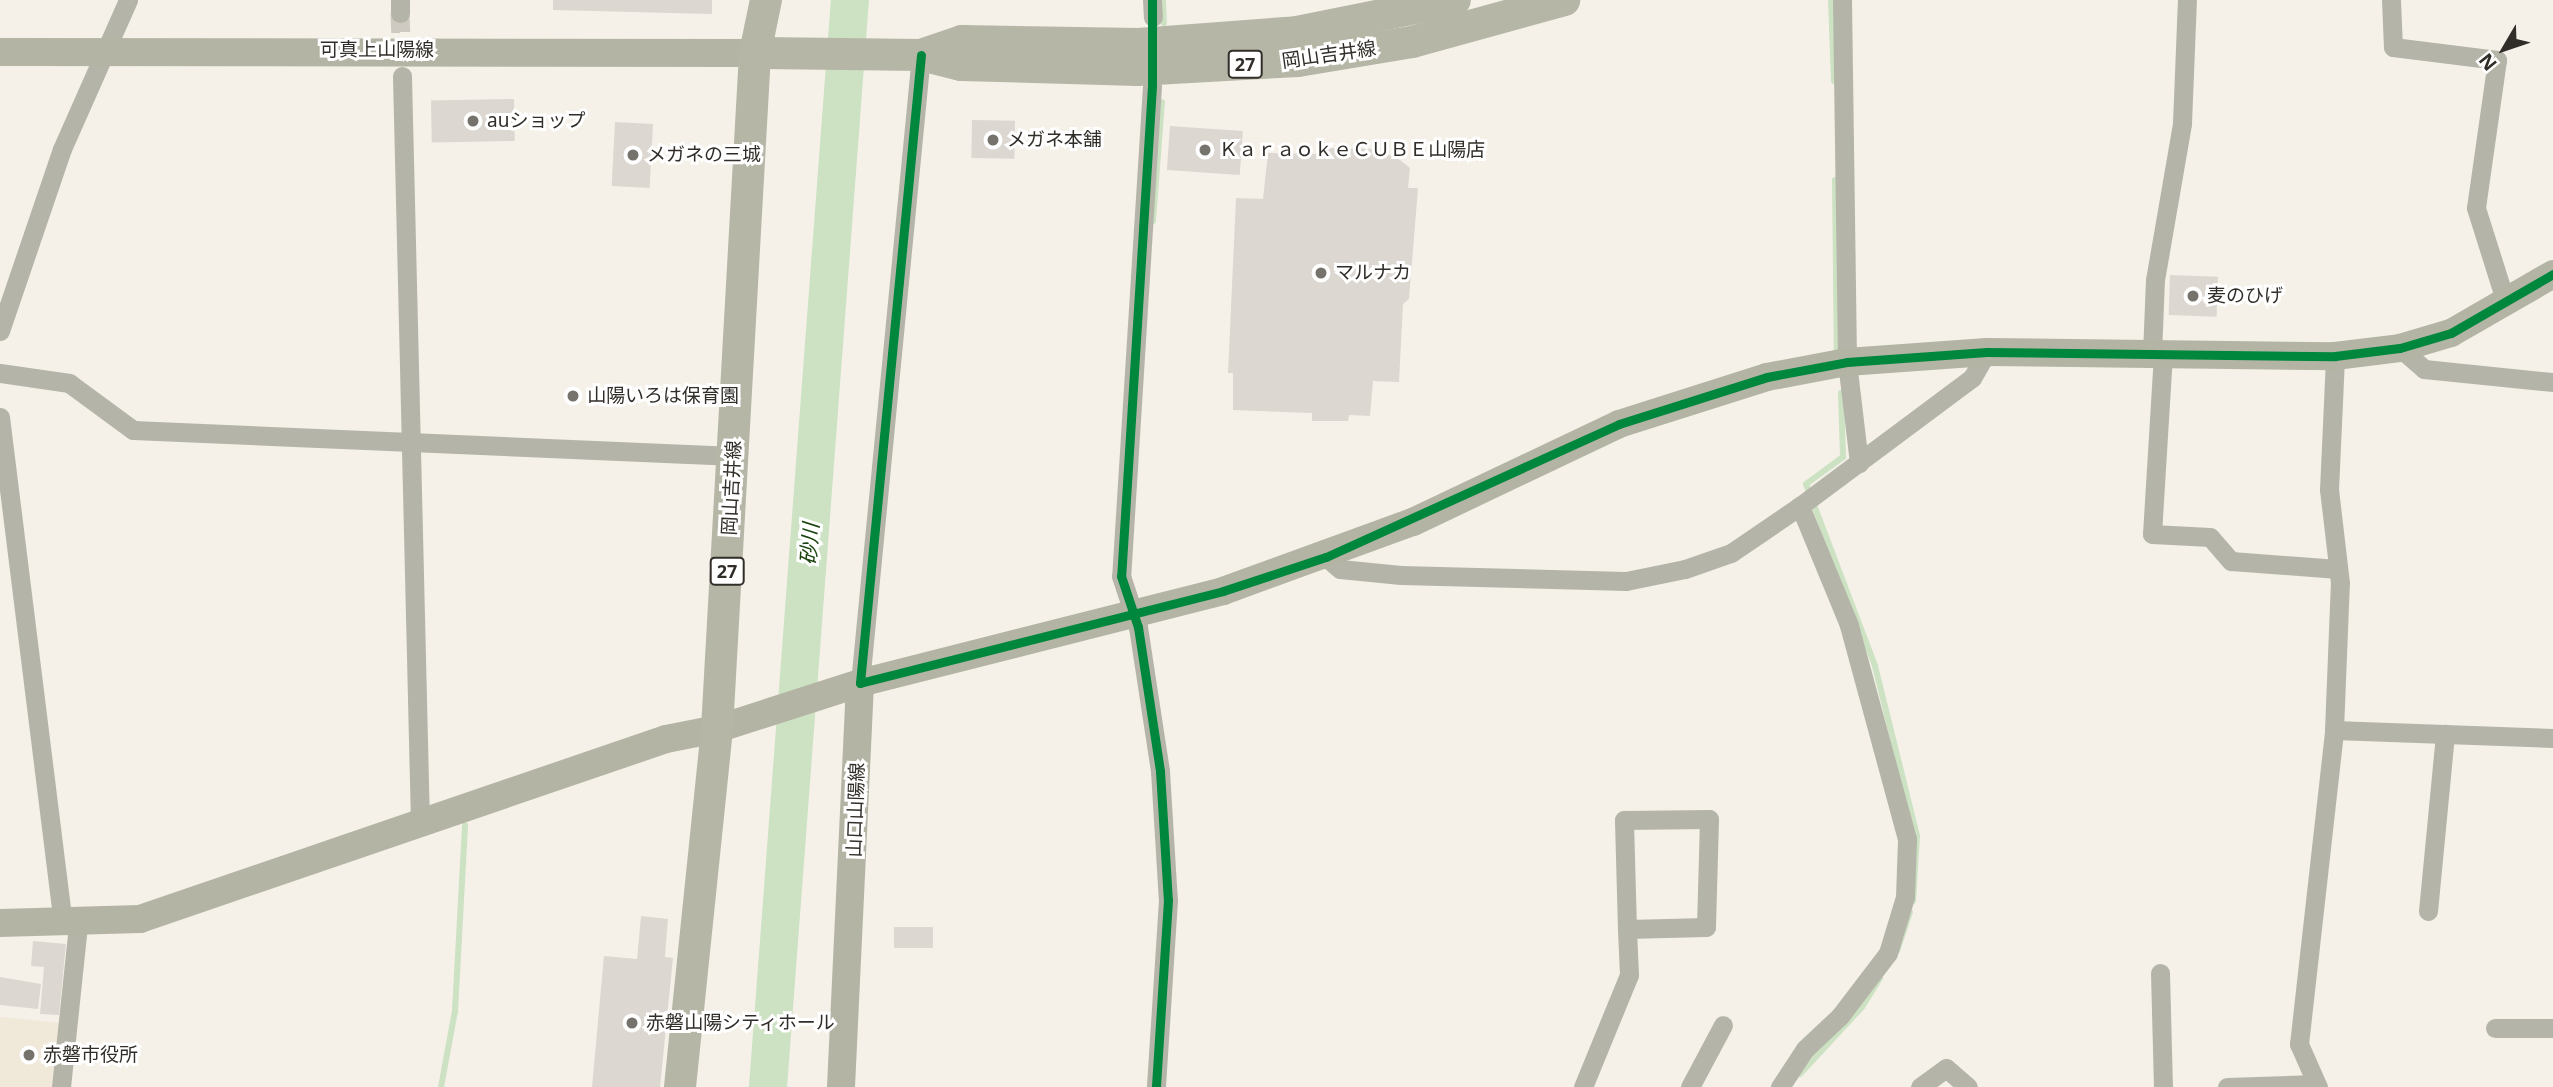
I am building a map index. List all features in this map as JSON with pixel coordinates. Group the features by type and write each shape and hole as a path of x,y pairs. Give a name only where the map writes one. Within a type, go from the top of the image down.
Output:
{"main road":[{"path":"744,0 769,53"},
{"path":"766,0 769,53"},
{"name":"岡山吉井線","path":"921,55 962,41 1139,44 1297,32 1455,0"},
{"name":"岡山吉井線","path":"680,1087 717,729 734,456 769,53 921,55 961,65 1137,70 1298,61 1412,42 1564,0"}],"street":[{"path":"0,331 62,149 103,49 128,0"},
{"path":"1842,0 1847,362 1859,463"},
{"path":"2187,0 2182,124 2155,280 2158,354 2152,534 2210,537 2231,561 2338,569"},
{"path":"2391,0 2393,47 2497,60 2476,208 2506,303"},
{"name":"可真上山陽線","path":"0,52 103,49 769,53"},
{"path":"849,687 921,55"},
{"path":"402,76 408,443 420,822"},
{"path":"1152,86 1121,576 1129,613 1138,627 1160,771 1166,861 1156,1087"},
{"path":"0,923 71,925 140,919 666,739 717,729 849,687 1129,613 1326,557 1673,403 1847,362 1987,352 2335,356 2400,348 2451,332 2553,274"},
{"path":"2400,348 2424,369 2553,382"},
{"path":"1326,557 1340,569 1401,575 1626,581 1731,553 1800,506 1972,378 1987,352"},
{"path":"2227,1087 2317,1085 2299,1044 2334,730 2338,569 2329,490 2335,356"},
{"path":"0,373 69,383 133,430 734,456"},
{"path":"0,416 71,925 61,1087"},
{"path":"1780,1087 1805,1049 1840,1016 1888,953 1905,897 1907,839 1849,625 1800,506"},
{"name":"山口山陽線","path":"841,1087 849,687"},
{"path":"2334,730 2553,738"},
{"path":"2428,911 2445,734"},
{"path":"1583,1087 1629,975 1624,820 1709,819 1706,927 1628,929"},
{"path":"2160,973 2163,1087"},
{"path":"1690,1087 1723,1026"},
{"path":"2495,1028 2553,1028"},
{"path":"1920,1087 1945,1068 1968,1087"}],"shaded area":[{"name":"赤磐市役所","path":"0,1017 62,1023 55,1087 0,1087"}],"building":[{"path":"553,0 712,0 712,14 553,10"},
{"name":"auショップ","path":"514,99 515,141 432,142 431,100"},
{"name":"メガネ本舗","path":"972,120 1015,121 1014,159 971,158"},
{"name":"メガネの三城","path":"615,122 653,124 650,188 612,186"},
{"name":"ＫａｒａｏｋｅＣＵＢＥ山陽店","path":"1170,126 1243,131 1240,175 1167,170"},
{"name":"マルナカ","path":"1326,148 1377,149 1380,154 1395,156 1410,168 1408,188 1418,188 1409,299 1403,304 1399,382 1373,381 1370,416 1349,415 1348,421 1312,421 1312,413 1233,410 1233,373 1228,373 1236,198 1263,199 1268,153 1324,154"},
{"name":"麦のひげ","path":"2170,275 2218,277 2217,317 2169,315"},
{"name":"赤磐山陽シティホール","path":"641,916 668,919 665,957 673,958 660,1087 592,1087 604,956 637,959"},
{"path":"894,927 933,927 933,948 894,948"},
{"path":"33,941 66,944 59,1015 40,1014 44,967 31,966"},
{"path":"0,977 41,984 38,1009 0,1005"}],"waterway":[{"name":"砂川","path":"768,1087 850,0"},
{"path":"1163,0 1164,23"},
{"path":"1831,0 1834,81"},
{"path":"1153,221 1162,102"},
{"path":"1835,180 1837,358"},
{"path":"1841,393 1843,457 1806,484 1875,666 1917,836 1913,901"},
{"path":"441,1087 455,1011 465,825"},
{"path":"1897,951 1910,912"},
{"path":"1800,1074 1862,1007 1880,978"}],"tunnel":[{"path":"400,13 402,65"}],"cycle path":[{"path":"1152,0 1152,86 1121,576 1138,627 1160,771 1168,900 1156,1087"},
{"path":"921,55 860,683 1223,591 1326,557 1619,424 1767,377 1847,362 1987,352 2335,356 2400,348 2451,333 2553,274"}],"place":[{"name":"auショップ","path":"473,121"},
{"name":"メガネ本舗","path":"993,140"},
{"name":"ＫａｒａｏｋｅＣＵＢＥ山陽店","path":"1205,150"},
{"name":"メガネの三城","path":"633,155"},
{"name":"マルナカ","path":"1321,273"},
{"name":"麦のひげ","path":"2193,296"},
{"name":"山陽いろは保育園","path":"573,396"},
{"name":"赤磐山陽シティホール","path":"632,1023"},
{"name":"赤磐市役所","path":"29,1055"}]}
